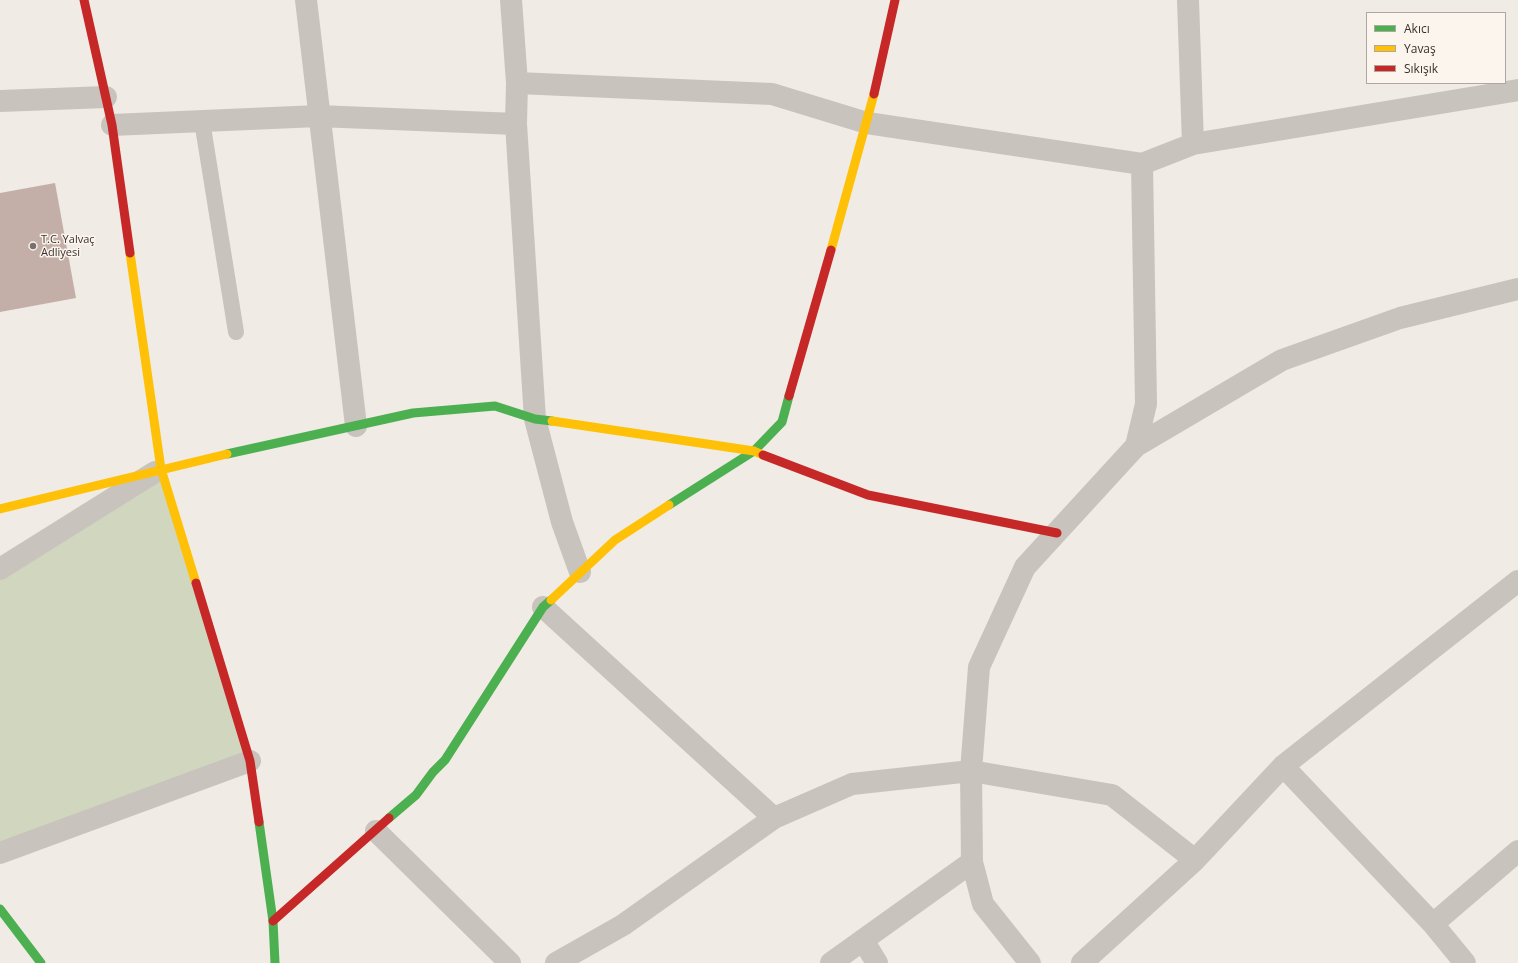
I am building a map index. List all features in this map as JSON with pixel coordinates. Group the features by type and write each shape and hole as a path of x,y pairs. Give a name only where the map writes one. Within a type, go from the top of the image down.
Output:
{"street":[{"path":"84,0 112,125 161,468 250,761 273,921 275,963"},
{"path":"306,0 318,116 356,426"},
{"path":"511,0 517,83 516,124 535,419 562,522 580,572"},
{"path":"273,921 416,794 444,760 543,607 615,540 754,451 782,422 867,123 887,41 895,0"},
{"path":"1188,0 1193,144"},
{"path":"517,83 772,94 867,123 1142,164 1193,144 1518,90"},
{"path":"0,101 106,97"},
{"path":"112,125 318,116 516,124"},
{"path":"1136,446 1146,404 1142,164"},
{"path":"1030,963 983,904 972,862 971,771 979,667 1025,567 1136,446 1282,360 1400,318 1518,289"},
{"path":"0,509 161,468 413,413 494,406 535,419 754,451 868,495 1057,533"},
{"path":"0,569 161,468"},
{"path":"1082,963 1195,860 1283,766 1518,580"},
{"path":"543,607 774,818"},
{"path":"0,853 250,761"},
{"path":"1283,766 1433,924 1465,963"},
{"path":"556,963 623,925 774,818 852,784 971,771 1112,794 1195,860"},
{"path":"376,831 510,963"},
{"path":"1433,924 1518,851"},
{"path":"831,963 972,862"},
{"path":"0,909 41,963"},
{"path":"863,940 877,963"}],"lane":[{"path":"202,121 236,332"}],"green space":[{"path":"161,469 250,761 0,853 0,569"}],"building":[{"name":"T.C. Yalvaç Adliyesi","path":"55,183 76,298 0,312 0,193"}],"traffic: fast":[{"path":"669,505 754,451 782,422 789,396"},
{"path":"227,454 413,413 495,406 535,419 552,421"},
{"path":"389,818 416,795 433,772 445,760 543,607 551,600"},
{"path":"259,822 273,921 275,963"},
{"path":"0,909 41,963"}],"traffic: slow":[{"path":"831,250 874,94"},
{"path":"130,253 161,469 196,583"},
{"path":"552,421 754,451 763,455"},
{"path":"0,509 227,454"},
{"path":"551,600 615,540 669,505"}],"traffic: jam":[{"path":"84,0 112,125 130,253"},
{"path":"874,94 895,0"},
{"path":"789,396 831,250"},
{"path":"763,455 868,495 1057,533"},
{"path":"196,583 250,761 259,822"},
{"path":"273,921 389,818"}],"place":[{"name":"T.C. Yalvaç Adliyesi","path":"33,246"}]}
